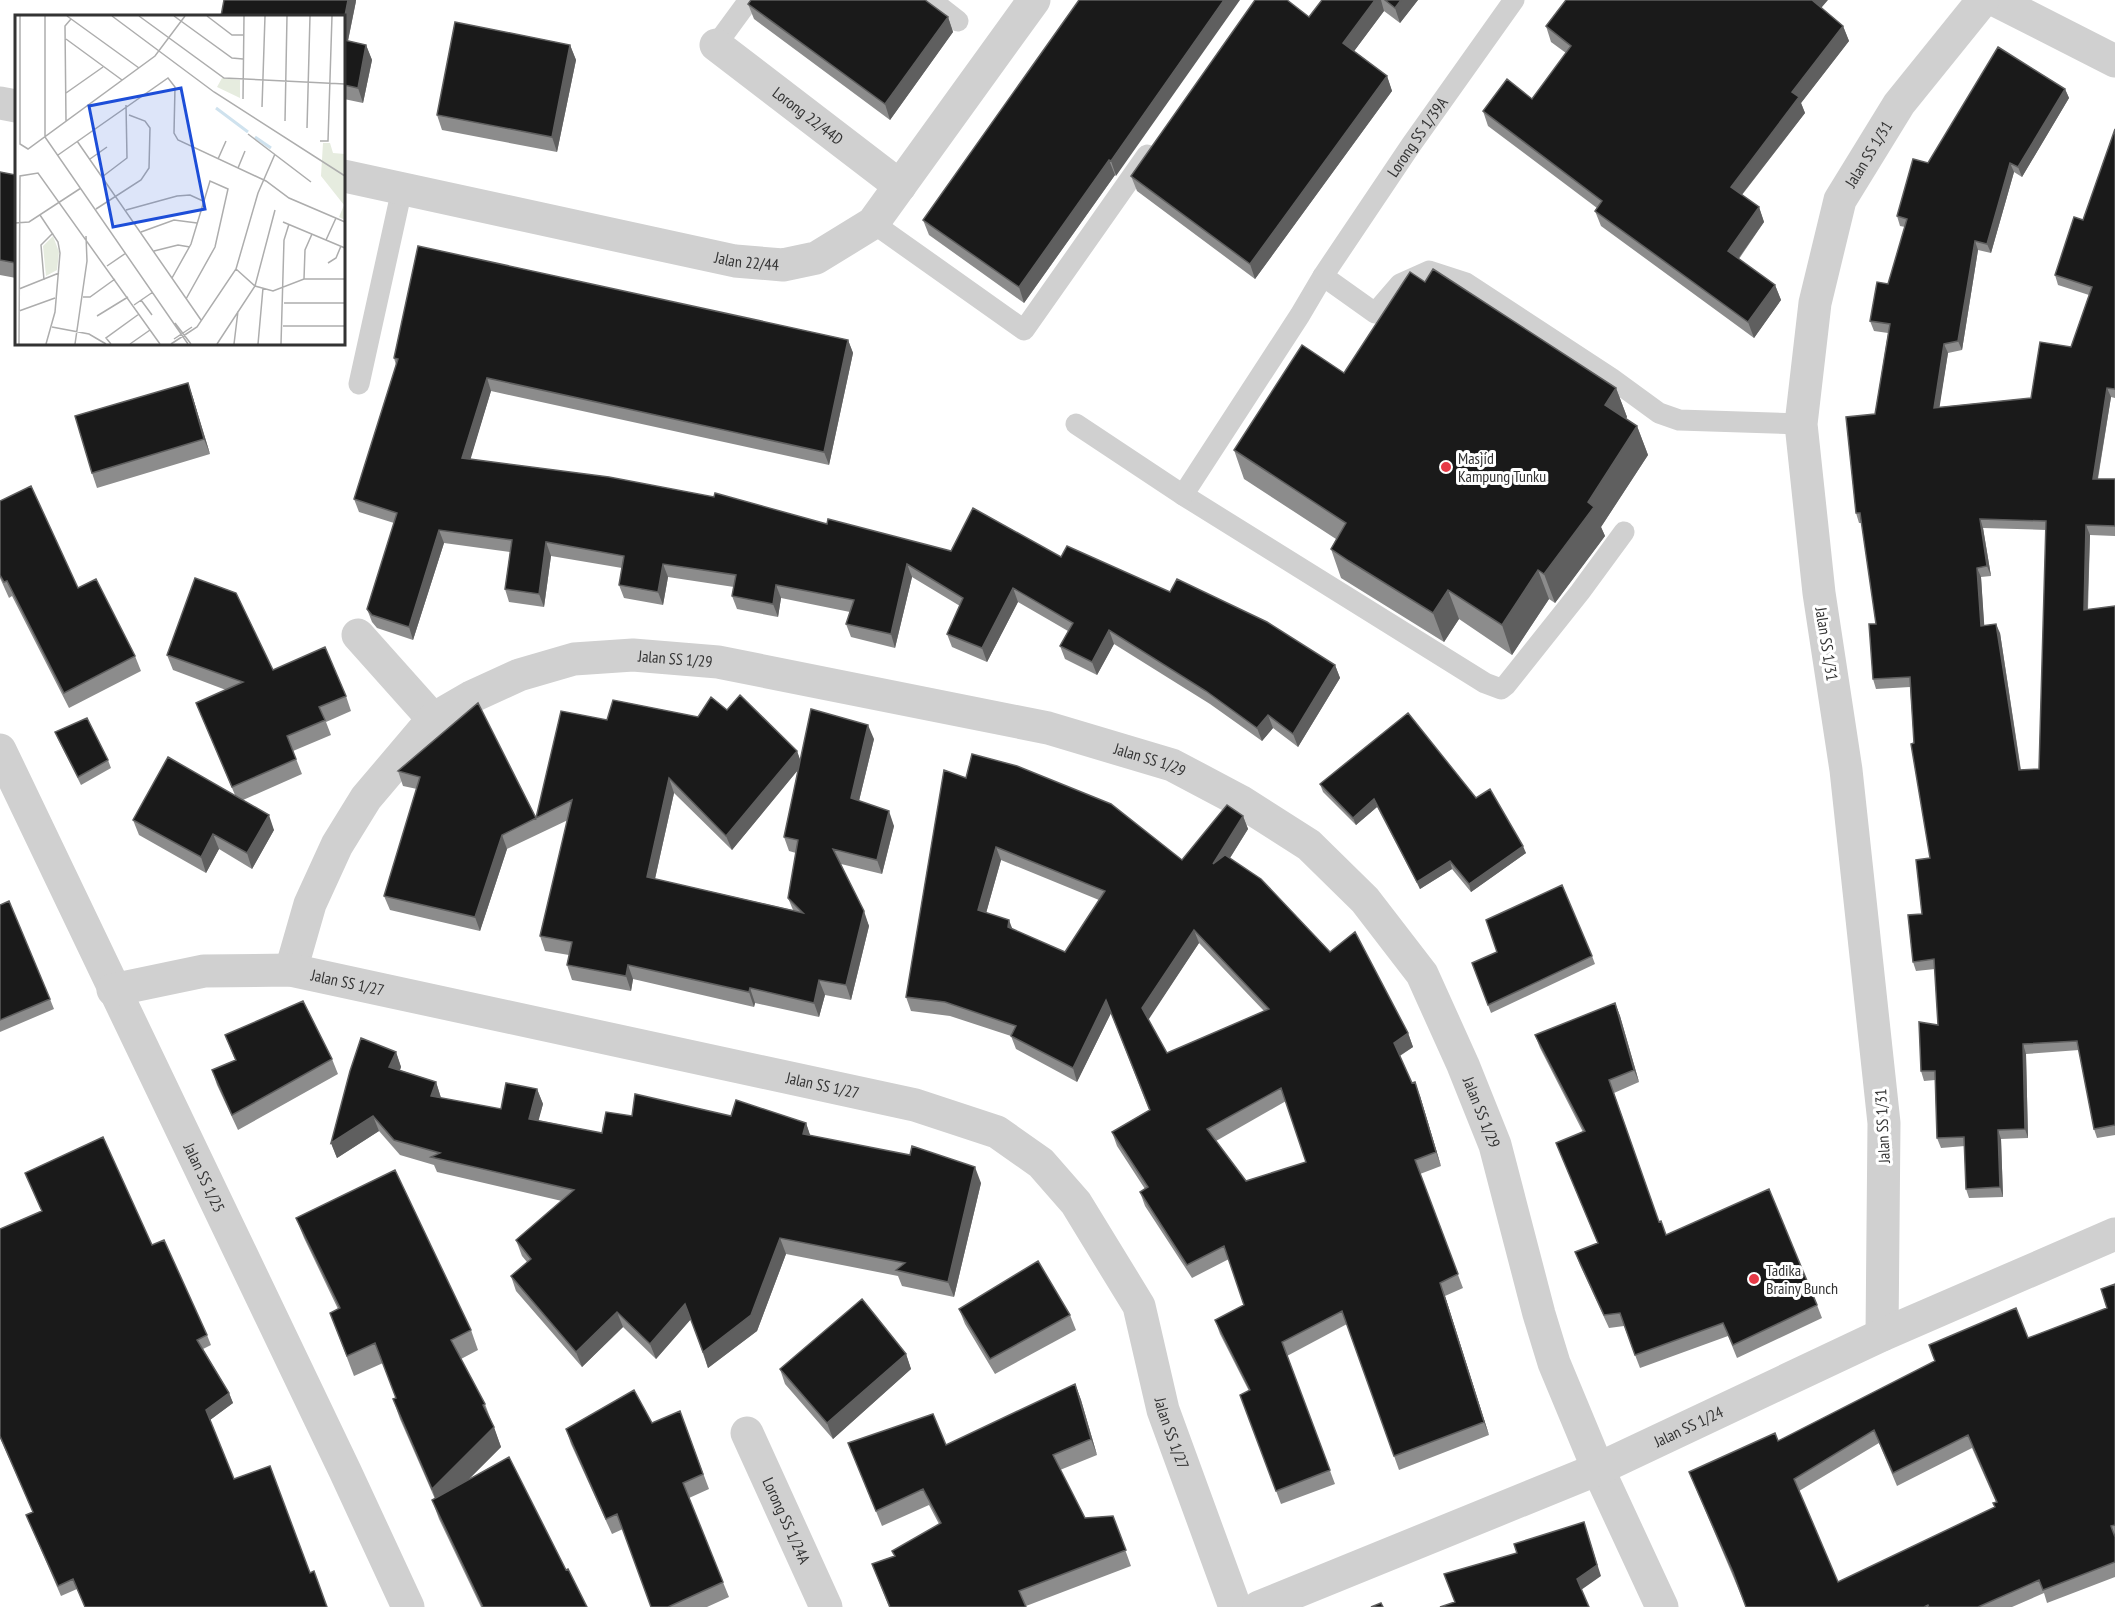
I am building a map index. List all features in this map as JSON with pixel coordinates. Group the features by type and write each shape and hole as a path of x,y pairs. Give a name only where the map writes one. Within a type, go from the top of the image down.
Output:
{"street":[{"name":"Jalan 22/44","path":"345,176 735,261 783,266 816,258 873,223 1034,0"},
{"name":"Jalan SS 1/31","path":"1882,1335 1884,1123 1846,770 1819,593 1801,424 1815,303 1840,200 1899,104 1983,0"},
{"path":"1995,0 2115,61"},
{"name":"Lorong 22/44D","path":"716,45 900,186"},
{"path":"0,103 15,106"},
{"path":"358,635 433,719"},
{"name":"Jalan SS 1/29","path":"291,970 310,904 337,845 366,798 433,719 471,696 519,675 574,659 633,655 718,662 1048,728 1172,765 1240,801 1309,845 1365,900 1422,974 1495,1145 1554,1363 1598,1469 1662,1607"},
{"name":"Jalan SS 1/25","path":"0,750 408,1607"},
{"name":"Jalan SS 1/27","path":"113,990 204,971 291,970 915,1105 998,1132 1041,1163 1076,1203 1139,1306 1163,1410 1235,1607"},
{"name":"Jalan SS 1/24","path":"1259,1607 1598,1469 1882,1335 2115,1233"},
{"name":"Lorong SS 1/24A","path":"747,1433 826,1607"}],"lane":[{"path":"716,45 749,0"},
{"path":"931,0 958,21"},
{"name":"Lorong SS 1/39A","path":"1183,495 1323,276 1411,145 1514,0"},
{"path":"873,223 1024,330 1161,136"},
{"path":"359,384 402,189"},
{"path":"1323,276 1375,313 1400,284 1429,271 1466,284 1611,378 1659,413 1679,420 1801,424"},
{"path":"1076,424 1183,495 1497,689 1506,686 1624,532"}],"building":[{"path":"224,0 348,0 345,16 221,15"},
{"path":"751,0 925,0 948,17 885,104 748,4"},
{"path":"1079,0 1224,0 1019,287 923,220"},
{"path":"1255,0 1287,0 1309,17 1322,0 1375,0 1343,43 1387,76 1250,264 1131,176"},
{"path":"1385,0 1401,0 1395,8"},
{"path":"1566,0 1812,0 1843,26 1792,92 1799,97 1731,187 1759,207 1728,251 1775,285 1748,322 1595,211 1602,201 1483,111 1507,79 1532,99 1571,46 1546,26"},
{"path":"455,22 570,45 552,137 437,115"},
{"path":"345,40 366,45 358,88 345,85"},
{"path":"1998,47 2065,89 2018,167 2010,163 1987,244 1975,241 1958,341 1944,344 1934,408 2031,398 2040,342 2071,347 2092,287 2055,275 2074,217 2083,220 2115,129 2115,389 2107,388 2093,479 2115,479 2115,526 2086,525 2084,610 2115,606 2115,1125 2094,1129 2077,1041 2023,1044 2025,1129 1998,1130 2000,1187 1966,1189 1964,1137 1937,1138 1935,1071 1921,1071 1919,1022 1938,1025 1934,959 1913,962 1908,915 1922,914 1916,860 1930,858 1911,744 1914,743 1910,677 1873,679 1869,624 1876,624 1860,513 1856,513 1846,417 1875,414 1890,324 1870,321 1877,282 1888,284 1907,219 1897,216 1913,159 1928,163","holes":["1980,519 2046,521 2039,769 2019,770 1996,624 1981,626 1977,568 1987,566"]},
{"path":"0,172 15,175 15,263 0,260"},
{"path":"418,246 848,340 824,452 487,378 462,458 609,477 714,497 715,493 827,524 828,519 951,551 973,508 1061,557 1067,546 1170,592 1177,579 1267,622 1335,665 1293,734 1268,715 1257,728 1206,691 1109,630 1092,662 1060,646 1073,623 1013,588 982,648 947,634 963,598 907,564 891,634 846,624 854,600 776,585 773,604 732,596 736,575 663,564 658,592 619,585 624,556 546,542 539,594 505,589 512,540 439,530 409,627 372,615 367,609 397,513 354,499 398,359 394,358"},
{"name":"Masjid Kampung Tunku","path":"1433,269 1616,388 1605,405 1637,426 1588,502 1594,507 1544,574 1538,570 1502,625 1448,590 1433,613 1349,561 1331,549 1346,523 1234,450 1302,345 1344,373 1410,272 1425,282"},
{"path":"188,383 204,439 92,473 75,416"},
{"path":"31,486 78,588 96,579 135,656 64,693 7,581 4,582 0,575 0,501"},
{"path":"195,578 236,593 273,670 325,647 346,696 319,707 325,720 287,736 296,759 232,787 196,703 243,682 167,655"},
{"path":"740,695 797,751 726,836 669,778 647,877 803,913 788,898 798,840 784,837 811,709 868,725 851,798 889,811 877,860 833,849 864,911 846,985 819,980 814,1003 750,988 749,992 628,965 626,976 567,965 572,942 540,936 572,800 536,818 561,711 607,720 613,700 698,717 711,697 727,710"},
{"path":"478,703 536,818 502,835 475,917 384,896 420,777 398,771"},
{"path":"1408,713 1476,798 1490,789 1523,846 1469,884 1450,861 1417,882 1374,799 1353,818 1320,784"},
{"path":"87,718 108,760 78,777 55,732"},
{"path":"972,754 1017,766 1111,804 1182,860 1227,805 1243,816 1213,864 1225,855 1261,879 1330,952 1355,932 1408,1033 1394,1043 1412,1083 1415,1082 1436,1152 1415,1160 1458,1274 1440,1283 1484,1422 1394,1456 1342,1311 1282,1342 1330,1470 1276,1491 1240,1395 1250,1390 1215,1320 1244,1305 1224,1246 1187,1265 1140,1192 1148,1187 1112,1132 1150,1110 1106,1000 1073,1068 1011,1036 1016,1026 945,1002 906,997 944,770 966,778","holes":["996,847 1105,891 1065,952 1008,927 1009,920 978,910","1194,930 1269,1009 1167,1053 1142,1008","1281,1088 1306,1162 1246,1181 1207,1129"]},
{"path":"168,757 269,815 247,853 213,834 201,857 133,820"},
{"path":"1562,885 1592,956 1488,1005 1472,963 1497,952 1486,920"},
{"path":"9,901 50,999 0,1020 0,905"},
{"path":"303,1001 332,1059 232,1115 212,1070 236,1060 225,1035"},
{"path":"1615,1003 1634,1070 1609,1080 1659,1222 1661,1221 1666,1235 1769,1189 1817,1305 1733,1345 1723,1323 1635,1355 1620,1313 1604,1315 1575,1252 1598,1243 1556,1143 1585,1131 1535,1035"},
{"path":"361,1038 396,1052 389,1067 436,1082 431,1096 501,1109 506,1083 537,1089 529,1119 602,1133 606,1112 632,1116 635,1094 731,1116 736,1100 806,1123 803,1134 910,1155 912,1146 975,1167 948,1282 896,1270 905,1263 780,1238 751,1315 703,1352 685,1304 650,1344 617,1312 576,1352 511,1276 531,1259 516,1240 574,1190 431,1157 440,1153 394,1140 373,1116 331,1143"},
{"path":"103,1137 152,1245 164,1240 207,1335 197,1340 229,1393 206,1410 234,1479 270,1466 310,1573 314,1571 327,1607 85,1607 73,1579 58,1586 26,1515 33,1512 0,1436 0,1229 42,1211 25,1173"},
{"path":"395,1170 471,1330 451,1340 485,1404 483,1405 494,1427 432,1489 393,1399 396,1398 375,1343 347,1356 330,1313 340,1308 296,1218"},
{"path":"1038,1261 1070,1315 990,1359 959,1309"},
{"path":"2115,1284 2115,1525 2111,1526 2115,1537 2115,1562 2043,1590 2039,1580 1978,1607 1929,1607 1928,1605 1924,1607 1746,1607 1689,1472 1775,1433 1778,1441 1935,1361 1929,1345 2016,1308 2028,1338 2107,1308 2101,1289","holes":["1874,1430 1893,1473 1968,1435 1997,1502 1993,1503 1995,1507 1838,1582 1794,1479"]},
{"path":"862,1299 906,1354 827,1423 780,1369"},
{"path":"1075,1384 1091,1439 1053,1455 1085,1518 1113,1516 1126,1550 1019,1591 1026,1607 890,1607 872,1564 895,1556 892,1551 941,1523 923,1489 876,1511 848,1443 933,1414 946,1445"},
{"path":"634,1390 652,1423 680,1411 703,1474 683,1483 723,1582 668,1607 651,1607 617,1514 606,1519 566,1429"},
{"path":"509,1457 587,1607 483,1607 432,1500"},
{"path":"1584,1522 1597,1565 1577,1579 1589,1607 1440,1607 1455,1602 1444,1574 1517,1553 1514,1544"},
{"path":"1381,1603 1383,1607 1371,1607"}],"place":[{"name":"Masjid Kampung Tunku","path":"1446,467"},
{"name":"Tadika Brainy Bunch","path":"1754,1279"}]}
